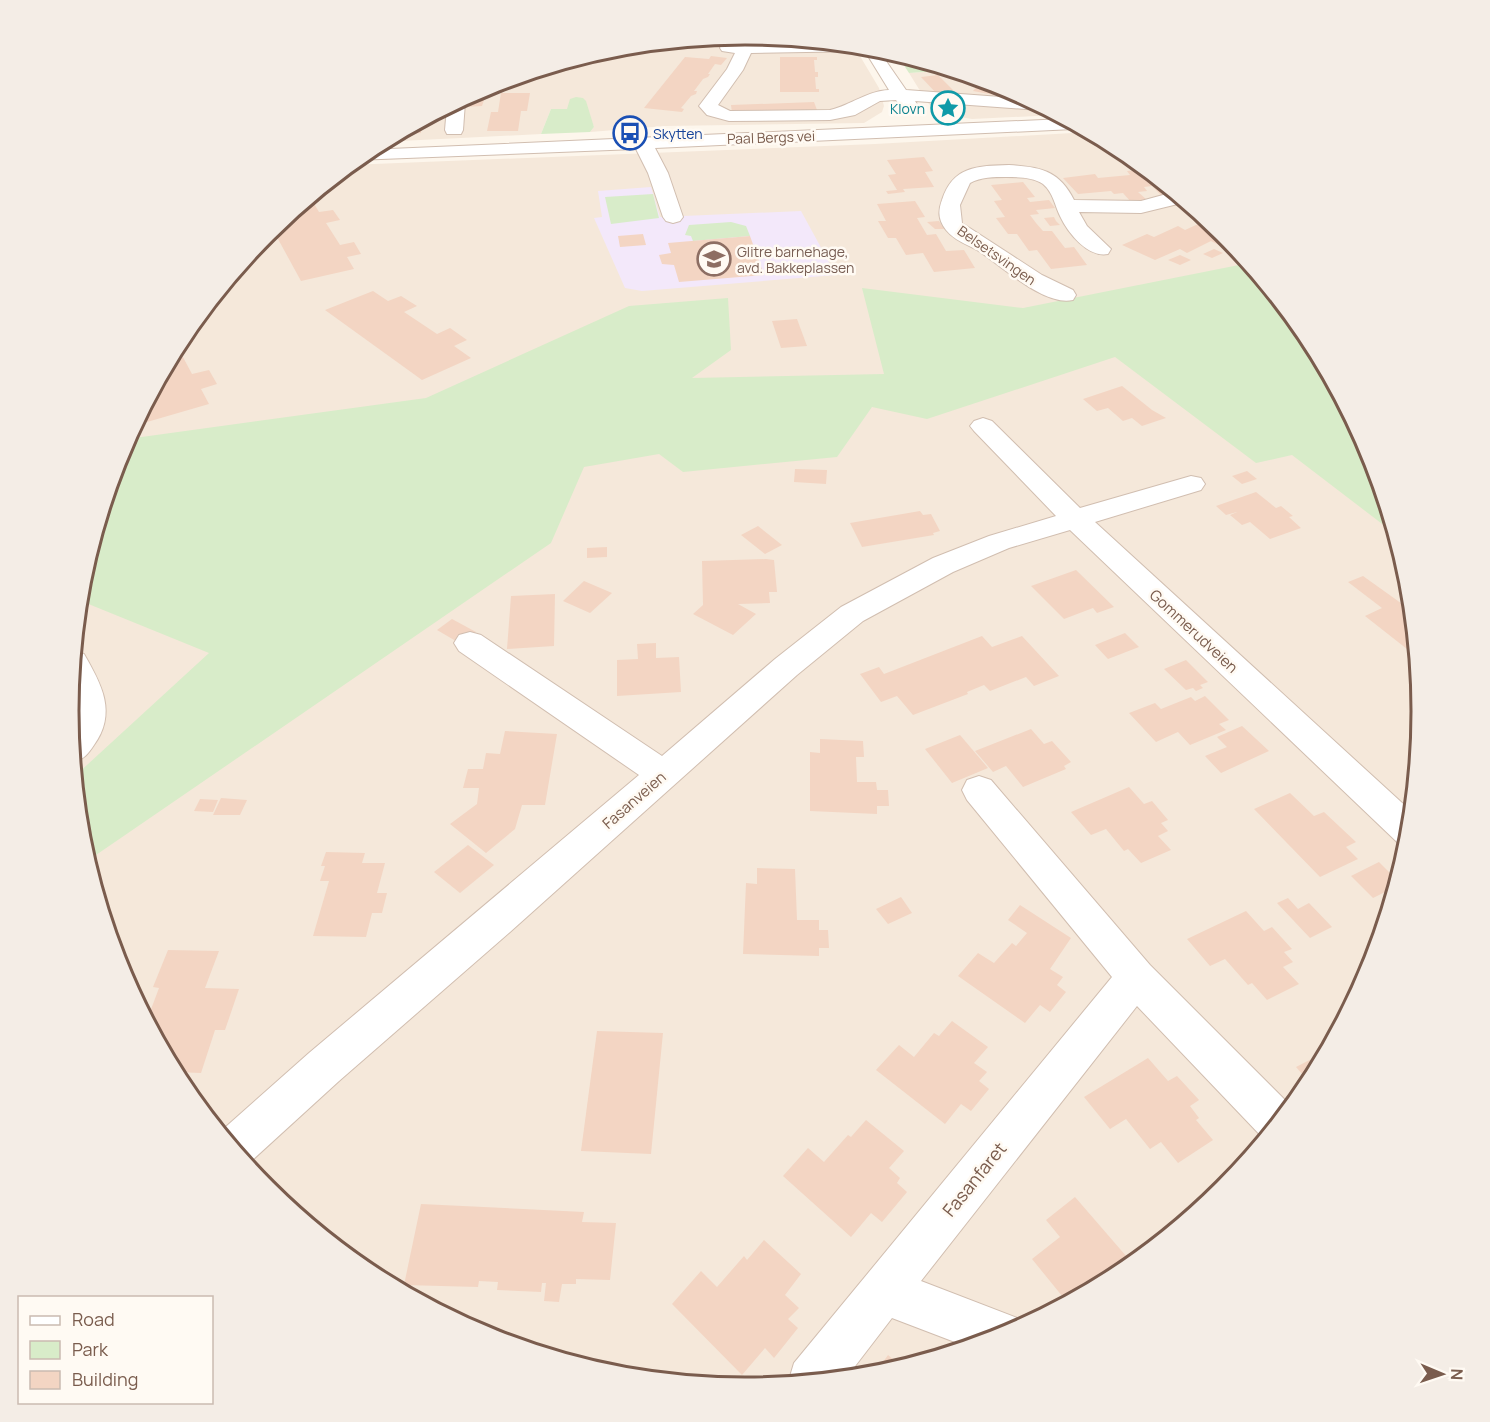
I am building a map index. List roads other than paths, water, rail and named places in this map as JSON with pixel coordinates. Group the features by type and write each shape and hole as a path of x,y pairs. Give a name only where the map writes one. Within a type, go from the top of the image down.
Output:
{"street":[{"path":"735,45 735,70 708,106 713,111 729,116 830,115 849,111 876,96 900,94 1015,103"},
{"path":"879,59 925,130"},
{"path":"454,130 455,112"},
{"name":"Paal Bergs vei","path":"378,155 1060,125"},
{"path":"642,142 658,173 673,217"},
{"name":"Belsetsvingen","path":"1065,295 1045,287 1013,268 986,247 959,232 951,221 949,212 955,189 964,177 1030,172 1050,180 1065,198 1066,206 1080,231 1100,249"},
{"path":"1066,206 1141,207 1171,199"},
{"name":"Gommerudveien","path":"982,426 1076,520 1401,823"},
{"name":"Fasanveien","path":"239,1144 324,1067 786,667 852,614 943,565 980,549 1191,484"},
{"path":"470,643 663,774"},
{"path":"80,677 90,700 88,728 80,739"},
{"path":"980,790 1136,977 1272,1117"},
{"name":"Fasanfaret","path":"819,1373 1136,977"},
{"path":"884,1291 989,1330"}],"place":[{"name":"Klovn","path":"948,108"},
{"name":"Skytten","path":"630,133"},
{"name":"Glitre barnehage, avd. Bakkeplassen","path":"714,259"}]}
